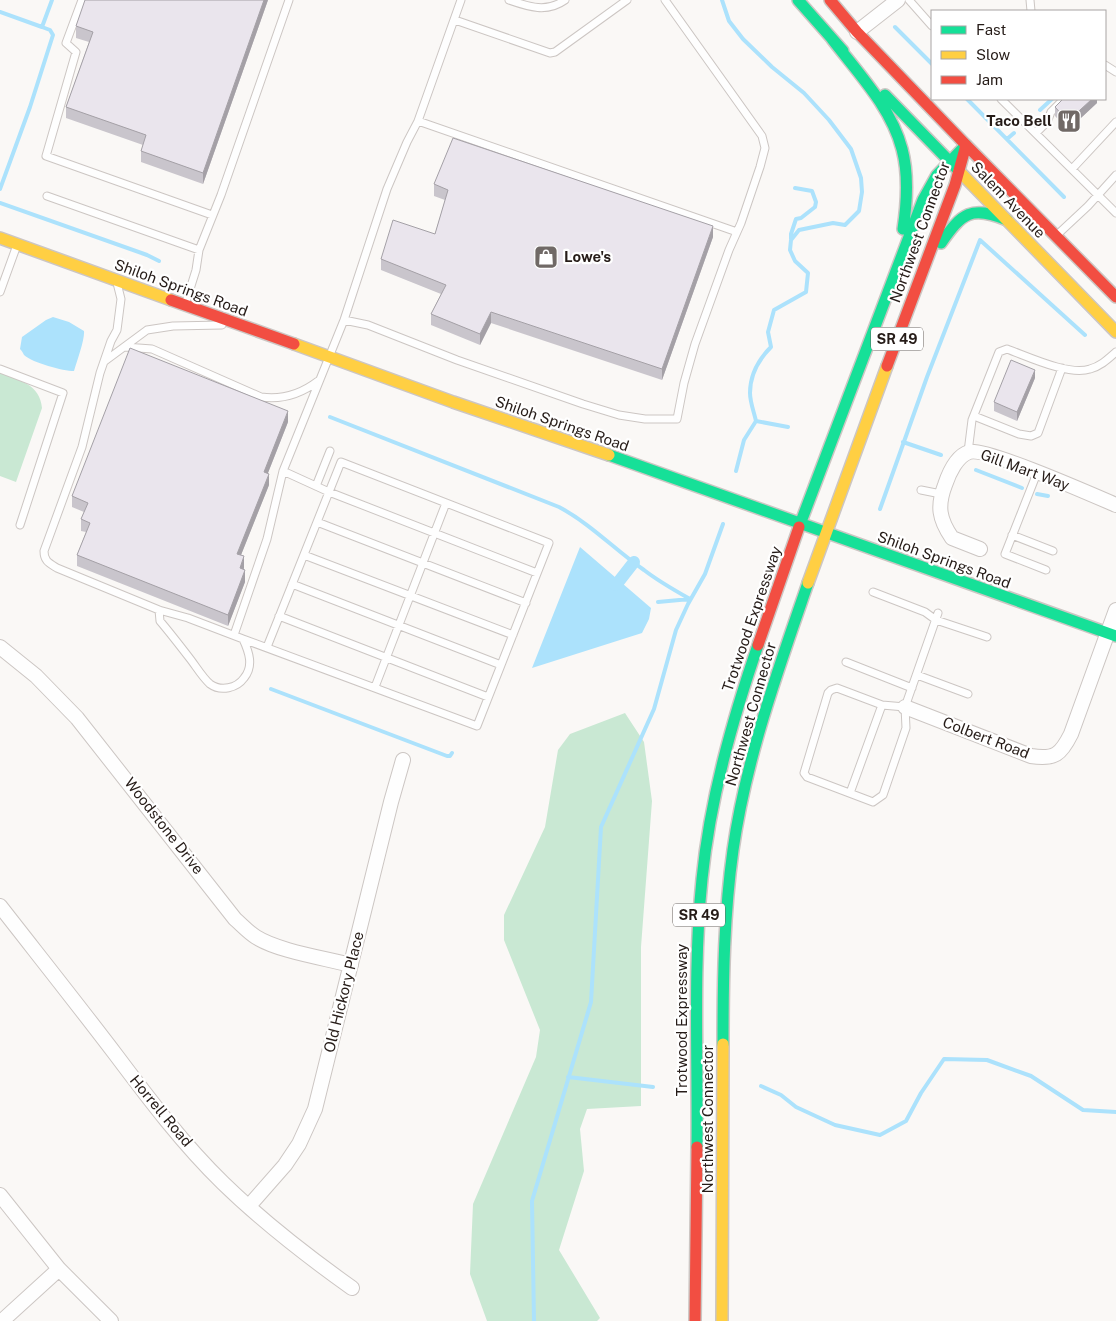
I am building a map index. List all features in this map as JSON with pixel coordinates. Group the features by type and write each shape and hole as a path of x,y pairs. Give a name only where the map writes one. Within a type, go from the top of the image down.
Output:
{"main road":[{"name":"Salem Avenue","path":"798,0 832,40 1116,332"},
{"name":"Salem Avenue","path":"830,0 857,32 1116,297"},
{"name":"SR 49","path":"832,40 876,99 894,127 902,149 906,184 904,218 897,267"},
{"path":"897,267 923,200 937,175 966,145"},
{"name":"Northwest Connector","path":"722,1321 724,1098 722,1014 724,934 732,856 748,770 769,695 826,533 959,170 966,145"},
{"path":"924,267 950,230 960,219 969,213 992,214 1007,220"},
{"name":"Shiloh Springs Road","path":"0,238 185,306 1111,635"},
{"name":"Northwest Connector","path":"800,524 897,267"},
{"name":"Trotwood Expressway","path":"695,1321 696,1003 698,924 705,852 722,764 743,688 800,524"}],"street":[{"path":"857,32 898,0"},
{"name":"Gill Mart Way","path":"980,548 952,538 940,514 941,494 948,477 956,463 968,452 975,451 1002,458 1116,505"},
{"path":"1111,635 1116,610"},
{"name":"Colbert Road","path":"905,707 1031,756 1051,757 1063,750 1071,734 1111,635"},
{"name":"Woodstone Drive","path":"0,647 42,682 78,718 235,919 245,929 257,938 274,946 351,965"},
{"name":"Old Hickory Place","path":"249,1206 285,1165 299,1144 315,1109 402,760"},
{"name":"Horrell Road","path":"0,906 156,1107 207,1166 249,1206 315,1262 352,1288"},
{"path":"0,1195 59,1269 111,1321"},
{"path":"2,1321 59,1269"}],"lane":[{"path":"82,0 66,43 76,52 46,156 212,215"},
{"path":"185,306 196,270 199,250 289,0"},
{"path":"234,635 267,539 283,471 318,380 344,320 387,189 418,121 461,0"},
{"path":"509,0 539,9 556,6 565,0"},
{"path":"455,20 550,53 555,52 627,0"},
{"path":"344,320 368,325 449,357 619,415 645,419 678,419 684,383 695,344 737,232 765,148 762,136 665,0"},
{"path":"909,0 931,25"},
{"path":"1002,100 1116,213"},
{"path":"1036,134 1047,122 1051,112 1063,100"},
{"path":"418,121 737,232"},
{"path":"1072,168 1116,122"},
{"path":"1056,236 1116,175"},
{"path":"46,196 199,250"},
{"path":"0,292 17,244"},
{"path":"116,281 121,299 120,318 100,373 82,446 44,551 46,562 159,610 267,646 477,726 549,543 341,462 267,646"},
{"path":"105,361 147,330 173,326 239,325"},
{"path":"125,347 152,349 261,397 271,399 290,396 309,388 318,380"},
{"path":"968,452 970,430 974,416 999,352 1007,349 1069,370 1088,370 1103,364 1116,352"},
{"path":"974,416 1018,434 1031,436 1038,433 1062,368"},
{"path":"0,369 63,393 20,525"},
{"path":"316,486 330,451"},
{"path":"283,471 329,492 537,573"},
{"path":"1037,473 1004,554 1046,570"},
{"path":"921,490 941,494"},
{"path":"375,687 446,503"},
{"path":"317,522 526,603"},
{"path":"1012,535 1053,551"},
{"path":"304,555 513,635"},
{"path":"292,584 501,665"},
{"path":"873,592 987,637"},
{"path":"159,610 160,621 203,677 211,685 219,688 226,689 235,686 247,676 250,652 243,639"},
{"path":"279,616 488,697"},
{"path":"905,707 882,705 837,688 832,690 828,694 804,773 807,777 873,802 883,795 906,728 905,707 937,617"},
{"path":"846,662 912,688"},
{"path":"916,675 968,694"},
{"path":"850,793 882,705"}],"green space":[{"path":"0,373 33,388 37,393 42,408 16,482 0,476"},
{"path":"625,713 644,742 652,801 641,947 641,1106 587,1109 580,1129 584,1171 559,1250 600,1318 597,1321 487,1321 470,1274 473,1204 536,1057 540,1030 504,940 504,915 545,827 558,750 570,734"}],"water":[{"path":"53,317 69,322 84,331 74,371 41,364 28,358 20,349 22,337"},
{"path":"580,547 651,608 649,619 642,633 532,668"}],"building":[{"path":"85,0 264,0 203,173 141,151 146,135 66,107 93,32 76,26"},
{"path":"1062,100 1091,100 1068,121 1055,107"},
{"name":"Lowe's","path":"453,138 713,226 662,369 491,312 480,334 431,314 446,285 381,259 393,220 435,234 448,190 434,184"},
{"path":"130,348 288,411 264,472 269,474 237,554 244,556 240,568 245,570 228,615 77,555 90,523 81,519 88,503 72,496"},
{"path":"1011,360 1035,370 1017,412 994,402"}],"waterway":[{"path":"0,189 30,107 53,35 50,30 42,27 52,0"},
{"path":"722,0 729,21 743,39 772,67 804,93 829,120 851,149 861,178 862,192 859,211 845,225 833,223 799,230 791,240 790,250 795,261 808,273 806,292 774,310 768,332 771,347 762,357 756,368 750,386 756,421 744,440 736,471"},
{"path":"0,12 42,27"},
{"path":"895,27 931,63"},
{"path":"968,100 1064,197"},
{"path":"1040,110 1051,100"},
{"path":"1007,139 1014,133"},
{"path":"791,239 796,219 801,218 815,207 816,202 812,191 795,188"},
{"path":"0,203 147,255 159,261"},
{"path":"880,509 927,377 980,240 1085,335"},
{"path":"330,417 559,507 582,521 655,578 690,599"},
{"path":"756,421 788,427"},
{"path":"903,442 941,455"},
{"path":"976,470 1022,488"},
{"path":"1037,494 1048,496"},
{"path":"534,1321 532,1201 591,1002 601,827 654,709 676,630 705,574 723,524"},
{"path":"616,585 634,562"},
{"path":"658,602 690,599"},
{"path":"271,689 447,756 450,756 452,753"},
{"path":"761,1086 781,1095 796,1107 835,1125 880,1135 906,1121 921,1093 944,1059 987,1060 1031,1076 1083,1110 1116,1112"},
{"path":"568,1077 653,1087"}],"traffic: fast":[{"path":"798,0 843,51"},
{"path":"832,39 873,91 897,134 902,149 906,179 903,229"},
{"path":"885,95 959,171"},
{"path":"799,527 923,200 937,175 966,145"},
{"path":"941,243 955,225 968,215 984,213 1007,220"},
{"path":"609,455 1116,636"},
{"path":"723,1044 726,922 730,874 739,816 764,715 808,583"},
{"path":"697,1147 697,979 702,879 710,819 723,760 739,702 758,645"}],"traffic: slow":[{"path":"959,171 1116,332"},
{"path":"0,238 171,300"},
{"path":"294,344 453,402 609,455"},
{"path":"808,583 887,366"},
{"path":"722,1321 723,1044"}],"traffic: jam":[{"path":"830,0 857,32 966,145"},
{"path":"966,145 1116,297"},
{"path":"887,366 955,185 966,145"},
{"path":"171,300 294,344"},
{"path":"758,645 799,527"},
{"path":"695,1321 697,1147"}],"place":[{"name":"Taco Bell","path":"1069,121"},
{"name":"Lowe's","path":"546,257"}]}
